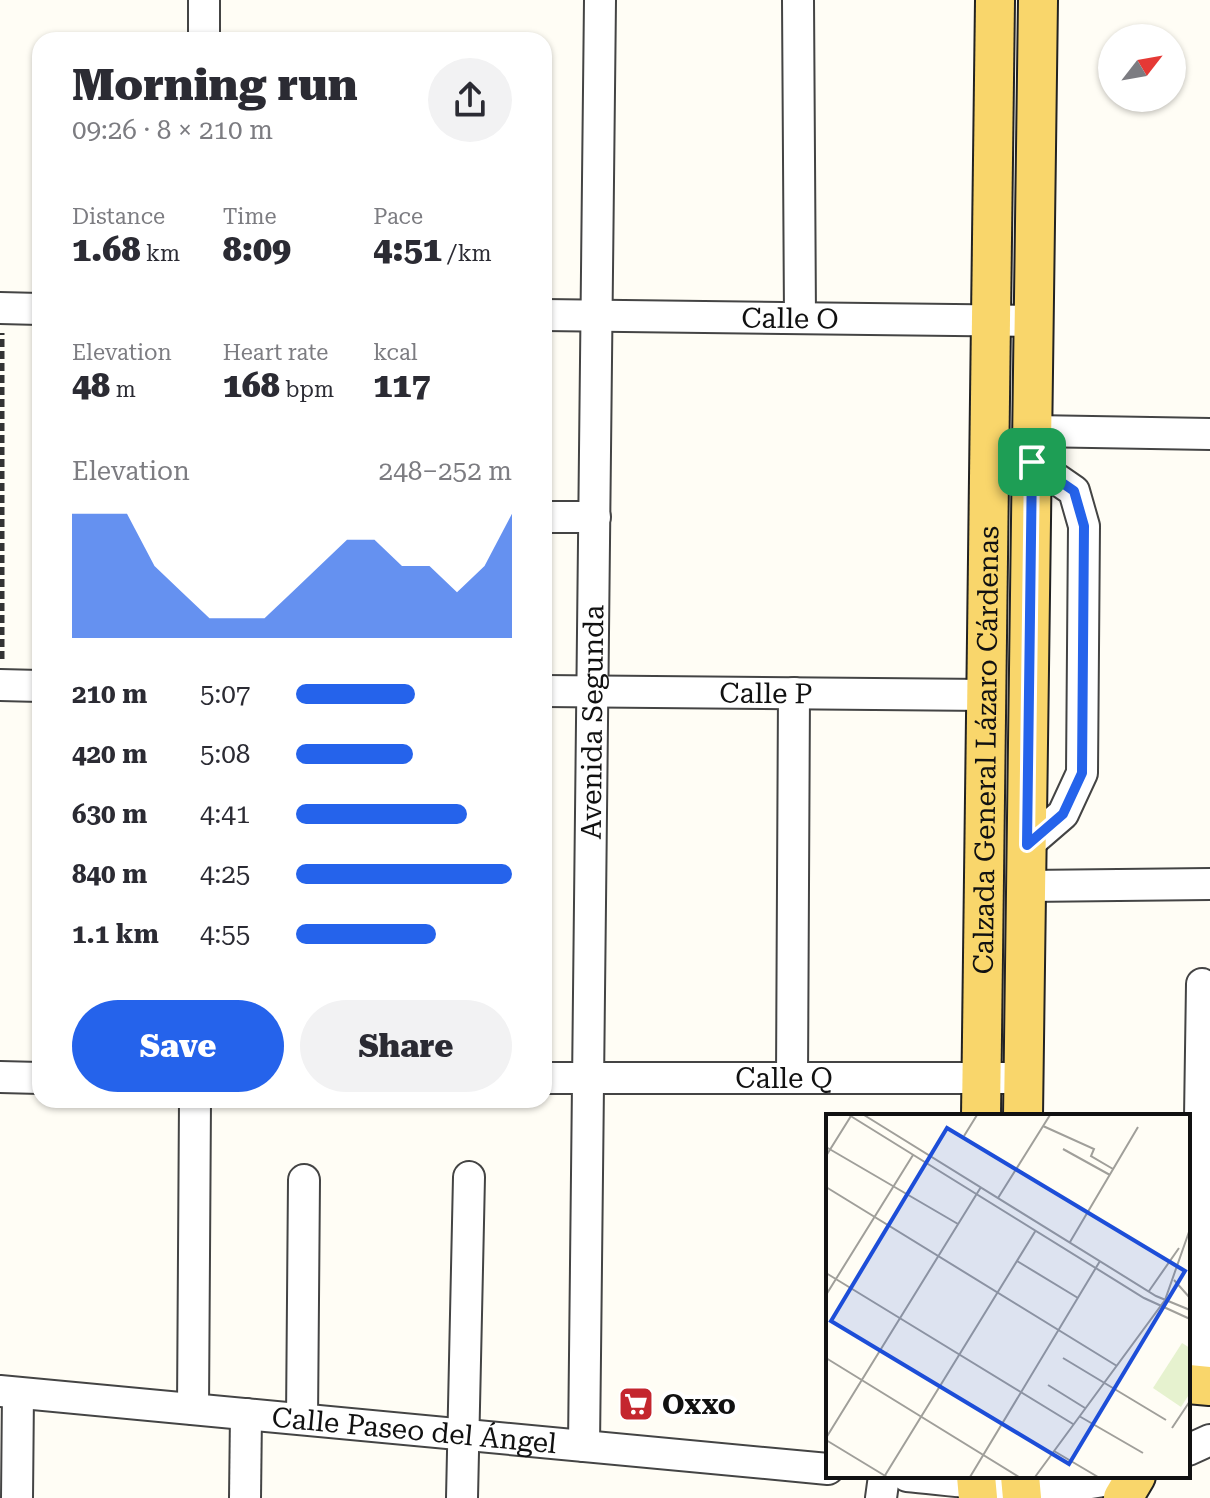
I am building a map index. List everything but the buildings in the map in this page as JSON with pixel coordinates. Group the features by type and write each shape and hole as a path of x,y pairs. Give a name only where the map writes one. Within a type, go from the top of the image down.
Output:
{"main road":[{"name":"Calzada General Lázaro Cárdenas","path":"981,1114 995,0"},
{"name":"Calzada General Lázaro Cárdenas","path":"1023,1114 1038,0"},
{"path":"1123,1498 1135,1478"}],"street":[{"path":"204,0 204,32"},
{"name":"Avenida Segunda","path":"584,1446 600,0"},
{"path":"798,0 800,318"},
{"path":"1,308 32,309"},
{"name":"Calle O","path":"552,315 1035,321"},
{"path":"1033,447 1210,434"},
{"path":"1027,845 1063,814 1082,773 1084,526 1074,491 1033,447"},
{"path":"552,517 595,517"},
{"path":"1,685 32,686"},
{"name":"Calle P","path":"552,691 987,695"},
{"path":"792,1078 794,693"},
{"path":"1027,886 1210,884"},
{"path":"1198,1384 1202,984"},
{"path":"0,1077 32,1078"},
{"name":"Calle Q","path":"552,1078 1024,1078"},
{"path":"193,1409 195,1108"},
{"path":"462,1498 469,1177"},
{"path":"302,1419 304,1180"},
{"path":"9,1392 17,1498"},
{"name":"Calle Paseo del Ángel","path":"9,1392 826,1469"},
{"path":"245,1498 246,1414"},
{"path":"1190,1449 1210,1440"},
{"path":"881,1498 884,1478"},
{"path":"921,1478 977,1486 1020,1487 1070,1487 1119,1478"}],"path":[{"path":"1,308 1,685"}],"place":[{"name":"Oxxo","path":"636,1404"}],"route":[{"path":"1032,462 1074,491 1084,526 1082,773 1063,814 1027,845 1032,462"}]}
